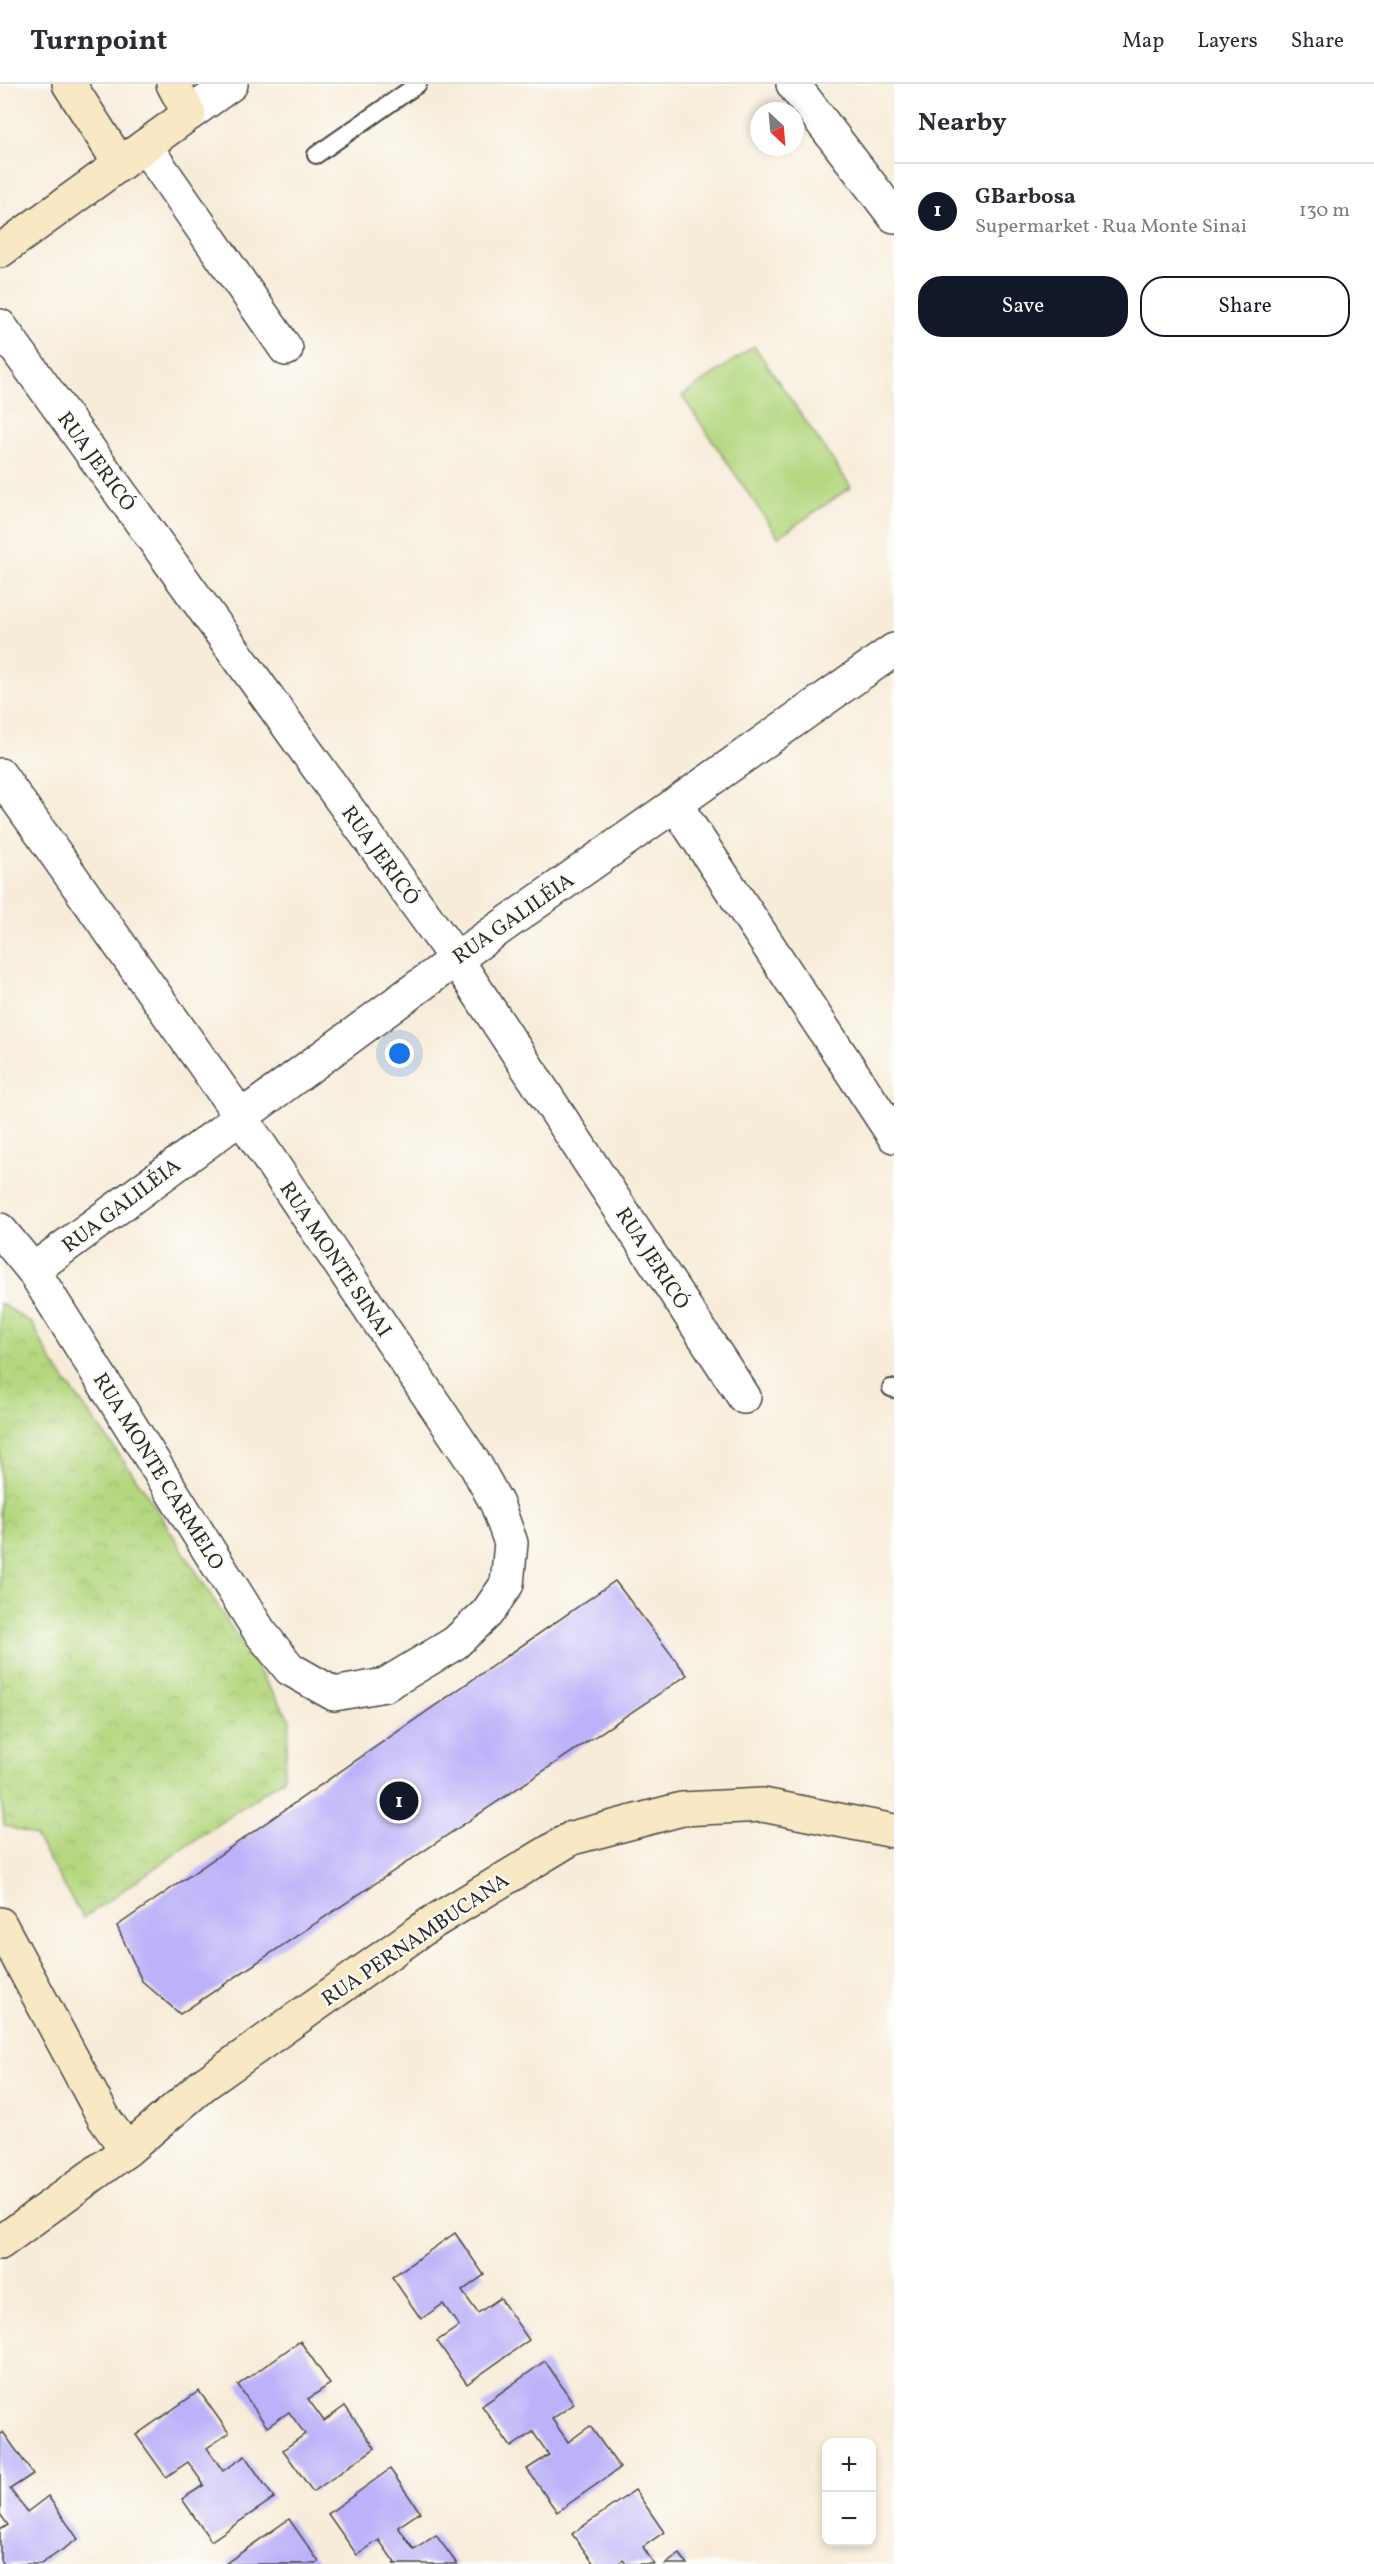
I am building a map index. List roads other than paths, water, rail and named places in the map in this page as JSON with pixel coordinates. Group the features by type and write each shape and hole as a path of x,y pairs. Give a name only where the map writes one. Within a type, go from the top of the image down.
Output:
{"main road":[{"path":"69,84 132,155"},
{"path":"0,251 189,114 173,84"},
{"name":"RUA PERNAMBUCANA","path":"0,2243 127,2150 203,2085 430,1924 572,1838 682,1809 764,1805 894,1831"},
{"path":"0,1924 104,2118 127,2150"}],"street":[{"path":"189,114 231,84"},
{"path":"793,84 894,216"},
{"path":"132,155 286,349"},
{"name":"RUA JERICÓ","path":"0,326 456,959 744,1397"},
{"name":"RUA GALILÉIA","path":"33,1270 456,959 893,653"},
{"name":"RUA MONTE SINAI","path":"0,775 241,1117 476,1466 497,1504 512,1543 507,1584 487,1613 455,1642 385,1685 334,1694"},
{"path":"675,804 894,1136"},
{"name":"RUA MONTE CARMELO","path":"0,1230 33,1270 260,1632 290,1669 334,1694"}],"lane":[{"path":"316,155 418,84"}],"place":[{"name":"GBarbosa","path":"399,1801"}]}
